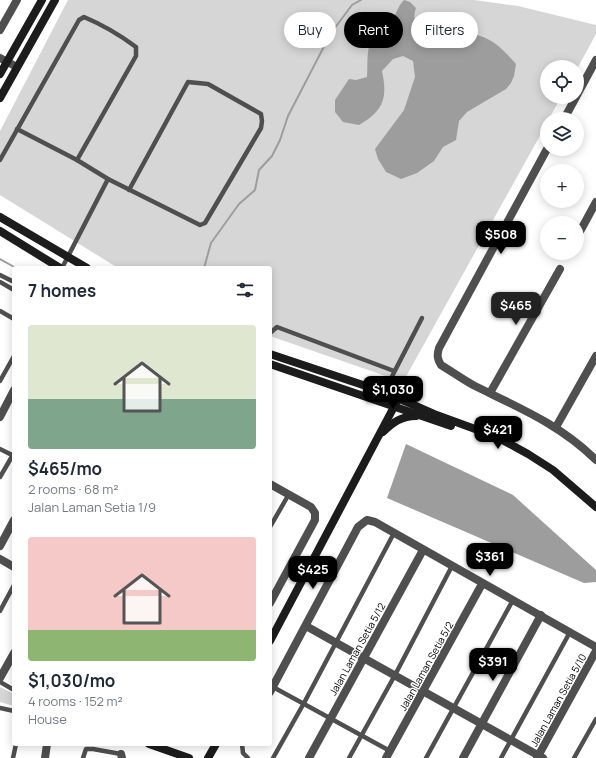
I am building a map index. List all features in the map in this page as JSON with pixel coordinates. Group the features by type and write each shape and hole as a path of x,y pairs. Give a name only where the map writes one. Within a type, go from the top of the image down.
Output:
{"street":[{"path":"0,30 17,0"},
{"path":"0,74 4,60 42,0"},
{"path":"0,98 55,0"},
{"path":"4,60 17,67"},
{"path":"584,82 596,60"},
{"path":"544,156 439,348 437,355 441,365 471,384 556,427 585,449 596,460"},
{"path":"584,224 596,202"},
{"path":"0,217 83,266"},
{"path":"0,232 58,266"},
{"path":"490,393 560,269"},
{"path":"272,355 384,392 434,414 497,437 553,470 596,507"},
{"path":"556,427 596,356"},
{"path":"272,365 495,442 551,474 596,513"},
{"path":"0,417 12,394"},
{"path":"272,638 399,398"},
{"path":"378,438 389,426 399,419 407,416 423,416"},
{"path":"272,485 311,507 315,513 315,520 272,598"},
{"path":"272,689 358,527 367,520 376,522 482,584 541,615 596,647"},
{"path":"0,546 12,524"},
{"name":"Jalan Laman Setia 5/12","path":"309,758 423,550"},
{"path":"0,560 12,566"},
{"name":"Jalan Laman Setia 5/2","path":"388,755 482,584"},
{"path":"463,758 541,615"},
{"path":"306,626 540,757"},
{"name":"Jalan Laman Setia 5/10","path":"540,757 596,651"},
{"path":"0,678 12,657"},
{"path":"45,758 47,746"},
{"path":"155,746 189,758"},
{"path":"208,758 215,746"}],"lane":[{"path":"0,160 79,20 84,17 106,27 136,48 136,56 77,160"},
{"path":"17,129 77,160 108,179 129,190 200,225 261,128 261,114 208,84 188,82 129,190"},
{"path":"62,266 108,179"},
{"path":"0,275 12,282"},
{"path":"0,282 12,289"},
{"path":"0,311 12,318"},
{"path":"384,392 422,318"},
{"path":"272,332 277,328 394,371"},
{"path":"0,381 12,360"},
{"path":"0,449 12,454"},
{"path":"0,477 12,458"},
{"path":"272,524 289,494"},
{"path":"273,758 304,703 394,533"},
{"path":"349,758 395,675 452,566"},
{"path":"0,611 12,589"},
{"path":"426,758 513,600"},
{"path":"501,758 570,632"},
{"path":"0,682 12,689"},
{"path":"272,689 304,703 361,735 388,755"},
{"path":"0,708 12,711"},
{"path":"574,758 596,719"},
{"path":"13,758 16,746"},
{"path":"242,746 243,753 248,758"},
{"path":"83,758 86,750 93,749 121,756"}],"shaded area":[{"path":"68,0 474,0 518,6 596,25 596,34 582,60 540,60 540,104 557,104 553,112 540,112 540,136 403,382 272,337 272,266 115,266 0,195 0,131"},
{"path":"404,0 410,2 416,8 415,12 411,12 411,48 478,48 478,35 488,39 497,45 516,64 514,76 506,89 467,112 459,121 456,140 443,147 434,161 417,173 401,179 386,172 378,159 375,149 404,110 415,77 413,61 403,56 393,59 382,71 384,81 384,97 374,115 367,120 359,125 343,122 335,112 335,100 349,79 356,80 367,77 369,48 403,48 403,12 397,12"},
{"path":"406,444 513,495 596,570 596,582 584,583 387,498"},
{"path":"0,687 12,693 12,705 0,702"}],"waterway":[{"path":"205,266 211,243 239,204 255,190 259,170 272,156 280,140 288,116 331,33 352,5 361,0"},
{"path":"0,259 12,266"}]}
